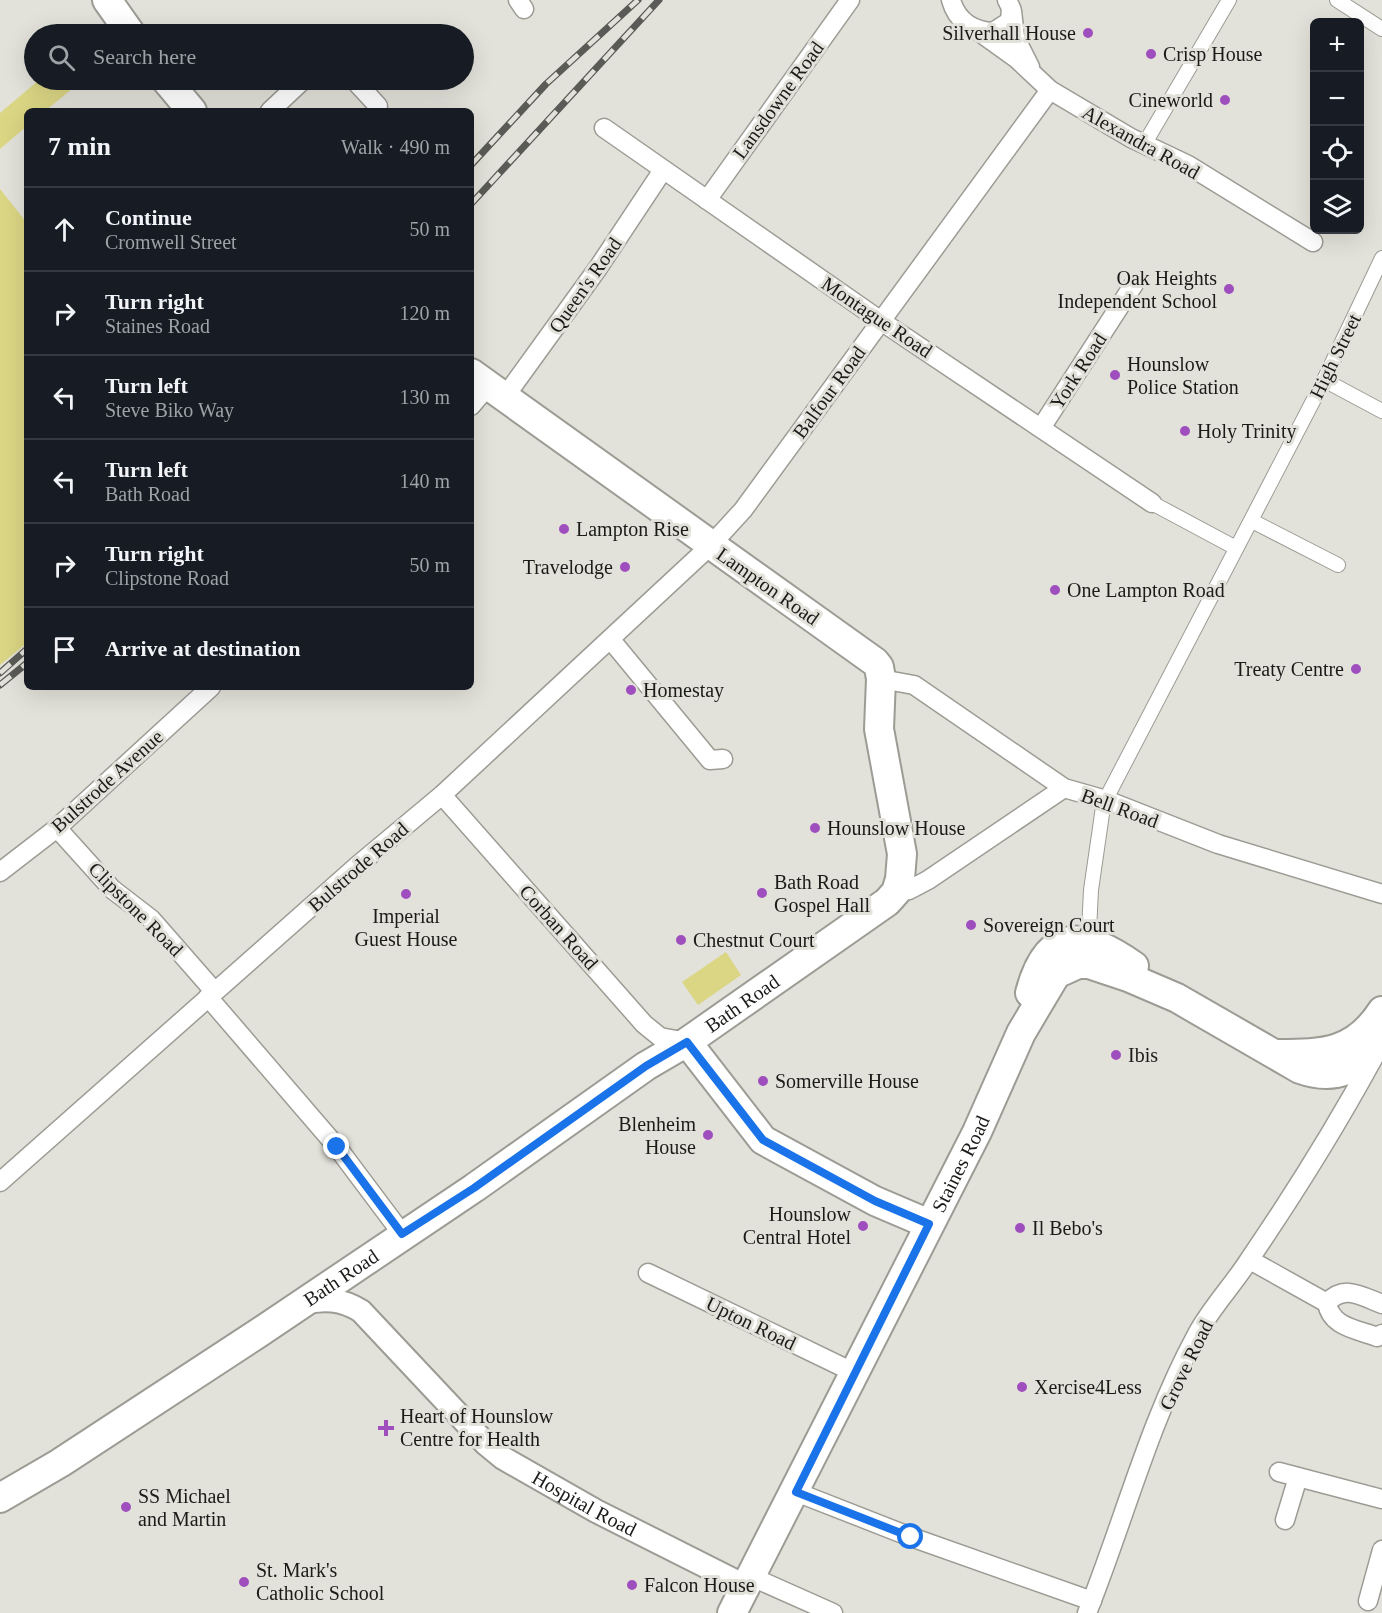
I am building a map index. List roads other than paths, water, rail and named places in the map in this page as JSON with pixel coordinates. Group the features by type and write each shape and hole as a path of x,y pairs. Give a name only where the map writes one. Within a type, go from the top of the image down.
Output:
{"main road":[{"path":"107,0 124,24"},
{"path":"174,90 189,108"},
{"name":"Lampton Road","path":"484,391 875,662 879,667 881,679"},
{"path":"881,679 879,729 902,854 902,870 896,892"},
{"name":"Bath Road","path":"0,1498 60,1463 474,1188 646,1066 687,1042 834,940 887,902 896,892"},
{"name":"Staines Road","path":"732,1613 796,1492 977,1132 1021,1033 1038,969 1056,947 1076,940 1096,942 1177,998 1300,1069 1317,1075 1343,1073"},
{"path":"1273,1054 1321,1054 1343,1047 1365,1033 1382,1011"},
{"path":"1343,1073 1366,1060 1382,1041"},
{"path":"687,1042 763,1140 875,1201 929,1224"}],"street":[{"name":"Lansdowne Road","path":"707,200 850,0"},
{"name":"Alexandra Road","path":"951,0 957,15 1034,74 1050,90 1131,138 1188,165 1280,224 1313,242"},
{"path":"1145,143 1229,0"},
{"path":"1337,0 1382,29"},
{"path":"978,31 999,31 1010,21 1011,5"},
{"path":"1011,5 1015,37 1034,74"},
{"path":"273,108 292,90"},
{"path":"363,90 378,106"},
{"name":"Balfour Road","path":"710,546 743,510 1050,90"},
{"name":"Montague Road","path":"604,128 881,321 1152,503"},
{"name":"Queen's Road","path":"484,391 598,268 663,170"},
{"name":"High Street","path":"1089,931 1091,890 1106,800 1324,380 1382,258"},
{"name":"York Road","path":"1041,428 1134,284"},
{"path":"1324,380 1382,411"},
{"path":"1152,503 1236,548"},
{"path":"1251,521 1338,565"},
{"name":"Bulstrode Road","path":"0,1182 211,994 442,795 710,546"},
{"path":"611,640 710,760 723,759"},
{"name":"Bell Road","path":"881,679 914,685 1002,743 1064,788 1106,800 1218,844 1382,894"},
{"name":"Bulstrode Avenue","path":"0,872 57,828 208,690"},
{"name":"Bath Road","path":"896,892 909,890 928,880 1064,788"},
{"name":"Corban Road","path":"442,795 634,1013 660,1037 687,1042"},
{"name":"Clipstone Road","path":"57,828 112,889 151,919 343,1151 402,1234"},
{"name":"Grove Road","path":"1090,1607 1131,1491 1177,1375 1197,1332 1250,1260 1346,1109 1382,1041"},
{"path":"1343,1073 1347,1092 1346,1109"},
{"path":"361,1311 355,1294 355,1283 358,1272 366,1260"},
{"path":"1250,1260 1327,1303"},
{"name":"Upton Road","path":"648,1273 855,1373"},
{"path":"1327,1303 1335,1294 1347,1291 1382,1304"},
{"name":"Hospital Road","path":"301,1303 315,1300 339,1300 361,1311 486,1444 503,1458 596,1511 749,1582"},
{"path":"1327,1303 1329,1316 1336,1323 1377,1337 1382,1334"},
{"path":"1279,1472 1382,1499"},
{"path":"1285,1520 1298,1477"},
{"path":"796,1492 1090,1607"},
{"path":"1368,1601 1378,1578 1382,1550"},
{"path":"749,1582 833,1613"}],"railway":[{"path":"474,162 546,84 638,0"},
{"path":"474,201 659,0"},
{"path":"0,673 24,652"},
{"path":"0,685 24,665"}],"place":[{"name":"Silverhall House","path":"1088,33"},
{"name":"Crisp House","path":"1151,54"},
{"name":"Cineworld","path":"1225,100"},
{"name":"Oak Heights Independent School","path":"1229,289"},
{"name":"Hounslow Police Station","path":"1115,375"},
{"name":"Holy Trinity","path":"1185,431"},
{"name":"Lampton Rise","path":"564,529"},
{"name":"Travelodge","path":"625,567"},
{"name":"One Lampton Road","path":"1055,590"},
{"name":"Treaty Centre","path":"1356,669"},
{"name":"Homestay","path":"631,690"},
{"name":"Hounslow House","path":"815,828"},
{"name":"Bath Road Gospel Hall","path":"762,893"},
{"name":"Imperial Guest House","path":"406,894"},
{"name":"Sovereign Court","path":"971,925"},
{"name":"Chestnut Court","path":"681,940"},
{"name":"Ibis","path":"1116,1055"},
{"name":"Somerville House","path":"763,1081"},
{"name":"Blenheim House","path":"708,1135"},
{"name":"Hounslow Central Hotel","path":"863,1226"},
{"name":"Il Bebo's","path":"1020,1228"},
{"name":"Xercise4Less","path":"1022,1387"},
{"name":"Heart of Hounslow Centre for Health","path":"386,1428"},
{"name":"SS Michael and Martin","path":"126,1507"},
{"name":"St. Mark's Catholic School","path":"244,1582"},
{"name":"Falcon House","path":"632,1585"}]}
